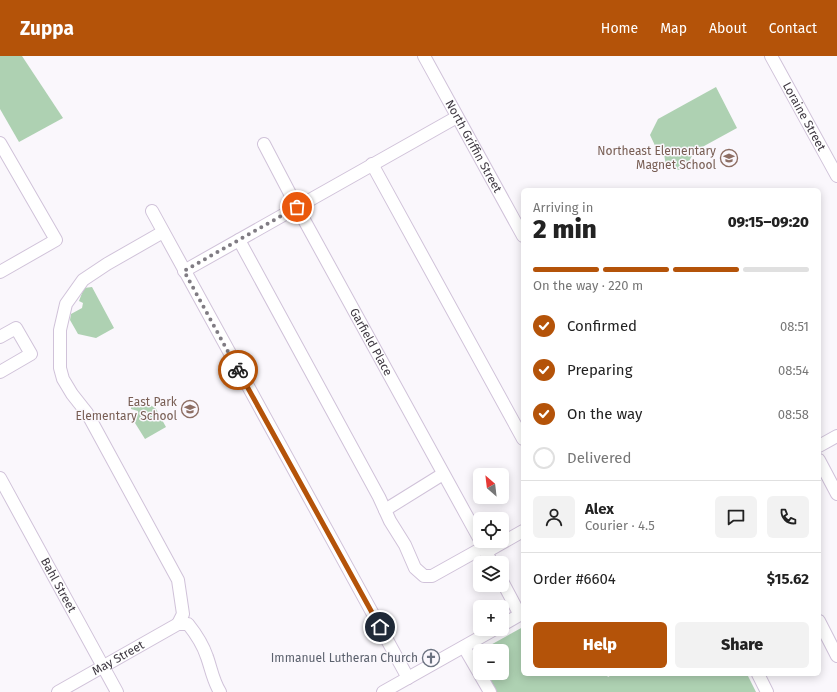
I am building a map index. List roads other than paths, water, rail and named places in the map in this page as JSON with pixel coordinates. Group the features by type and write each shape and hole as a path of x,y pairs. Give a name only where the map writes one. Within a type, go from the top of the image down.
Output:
{"street":[{"name":"North Griffin Street","path":"424,56 521,232"},
{"name":"Loraine Street","path":"771,56 837,176"},
{"path":"184,271 457,117"},
{"path":"0,143 56,240 0,272"},
{"name":"Garfield Place","path":"264,144 297,207 473,527"},
{"path":"372,164 521,435"},
{"path":"152,211 162,232 408,678"},
{"path":"162,232 107,264 83,280 66,304 60,330 60,368 63,379 72,394 87,413 178,580 183,614 178,624 188,624 198,638 207,655 216,686 220,692"},
{"path":"239,240 384,510 405,545 415,568 424,576 432,576 478,548"},
{"path":"0,337 16,328 31,354 0,372"},
{"path":"821,445 837,436"},
{"path":"821,464 837,494"},
{"path":"384,510 444,474"},
{"name":"Bahl Street","path":"0,478 117,692"},
{"path":"509,536 521,532"},
{"path":"509,592 521,612"},
{"path":"509,621 521,615"},
{"name":"May Street","path":"58,692 178,624"},
{"path":"821,625 837,656"},
{"path":"383,692 483,636"},
{"path":"464,647 490,692"},
{"path":"759,676 767,692"}],"place":[{"name":"Northeast Elementary Magnet School","path":"729,158"},
{"name":"East Park Elementary School","path":"190,409"},
{"name":"Immanuel Lutheran Church","path":"431,658"}]}
